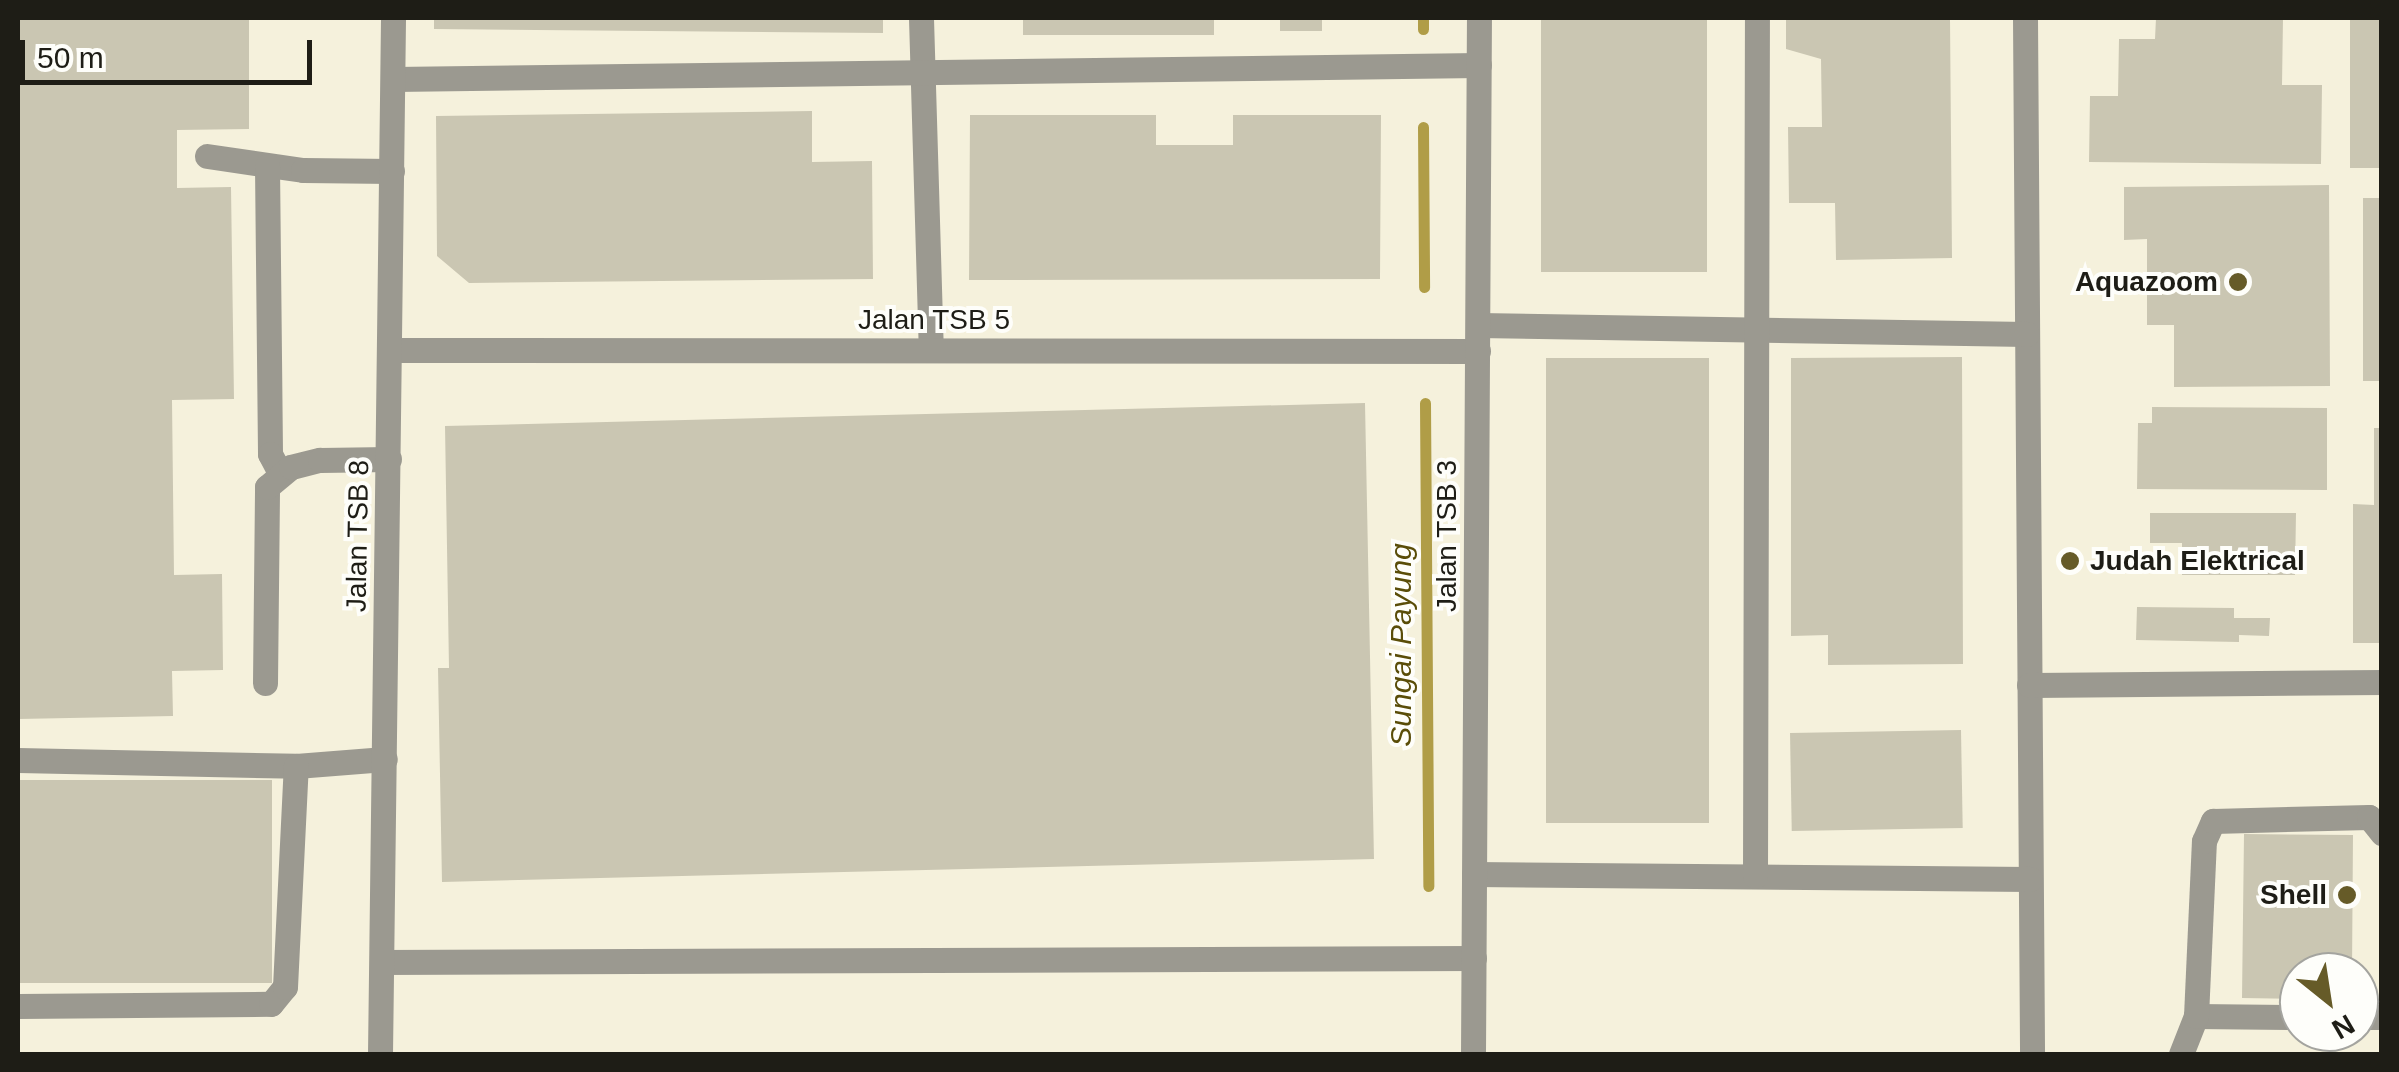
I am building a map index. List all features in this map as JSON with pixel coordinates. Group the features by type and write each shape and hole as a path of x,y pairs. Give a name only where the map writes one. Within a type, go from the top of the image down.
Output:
{"street":[{"name":"Jalan TSB 8","path":"380,1054 393,18"},
{"path":"921,18 932,350"},
{"name":"Jalan TSB 3","path":"1474,1054 1479,18"},
{"path":"1755,876 1757,18"},
{"path":"2025,18 2032,1054"},
{"path":"394,79 1479,65"},
{"path":"207,156 267,166 392,172"},
{"path":"267,166 270,454 280,474"},
{"name":"Jalan TSB 5","path":"390,350 932,350 1757,330 2027,334"},
{"path":"265,683 267,487 280,474 320,460 388,459"},
{"path":"2029,685 2382,682"},
{"path":"18,760 296,766 384,759"},
{"path":"18,1006 272,1004 285,987 296,766"},
{"path":"2181,1054 2196,1016 2204,840 2212,821 2369,817 2382,833"},
{"path":"1474,874 2030,880"},
{"path":"382,962 1474,958"},
{"path":"2196,1016 2279,1017"}],"building":[{"path":"18,18 249,18 249,129 177,130 177,188 231,187 234,399 172,400 174,575 222,574 223,670 172,671 173,716 18,719"},
{"path":"434,18 883,18 883,33 434,29"},
{"path":"1023,18 1214,18 1214,35 1023,35"},
{"path":"1280,18 1322,18 1322,31 1280,31"},
{"path":"1541,18 1707,18 1707,272 1541,272"},
{"path":"1786,18 1950,18 1952,258 1836,260 1835,203 1789,203 1788,127 1822,127 1821,59 1786,49"},
{"path":"2156,18 2283,18 2282,85 2322,85 2321,164 2089,162 2090,96 2118,96 2119,39 2155,39"},
{"path":"2350,18 2382,18 2382,168 2350,168"},
{"path":"812,111 812,162 872,161 873,279 469,283 437,256 436,116"},
{"path":"970,115 1156,115 1156,145 1233,145 1233,115 1381,115 1380,279 969,280"},
{"name":"Aquazoom","path":"2329,185 2330,386 2174,387 2174,325 2147,325 2147,239 2124,240 2124,187"},
{"path":"2363,198 2382,198 2382,381 2363,381"},
{"path":"1962,357 1963,664 1828,665 1828,635 1791,636 1791,358"},
{"path":"1546,358 1709,358 1709,823 1546,823"},
{"path":"1365,403 1374,859 442,882 438,668 449,668 445,426"},
{"path":"2152,407 2327,408 2327,490 2137,489 2138,423 2152,423"},
{"path":"2374,428 2382,428 2382,643 2353,643 2353,504 2374,505"},
{"path":"2150,513 2296,513 2295,575 2182,575 2182,543 2150,543"},
{"path":"2137,607 2234,608 2234,618 2270,618 2269,636 2239,635 2239,642 2136,640"},
{"path":"1961,730 1963,828 1792,831 1790,733"},
{"path":"18,780 272,780 272,983 18,983"},
{"path":"2244,834 2353,835 2352,952 2279,952 2279,999 2242,998"}],"waterway":[{"name":"Sungai Payung","path":"1423,18 1423,29"},
{"name":"Sungai Payung","path":"1423,127 1424,287"},
{"name":"Sungai Payung","path":"1425,403 1428,886"}],"place":[{"name":"Aquazoom","path":"2238,282"},
{"name":"Judah Elektrical","path":"2070,561"},
{"name":"Shell","path":"2347,895"}]}
